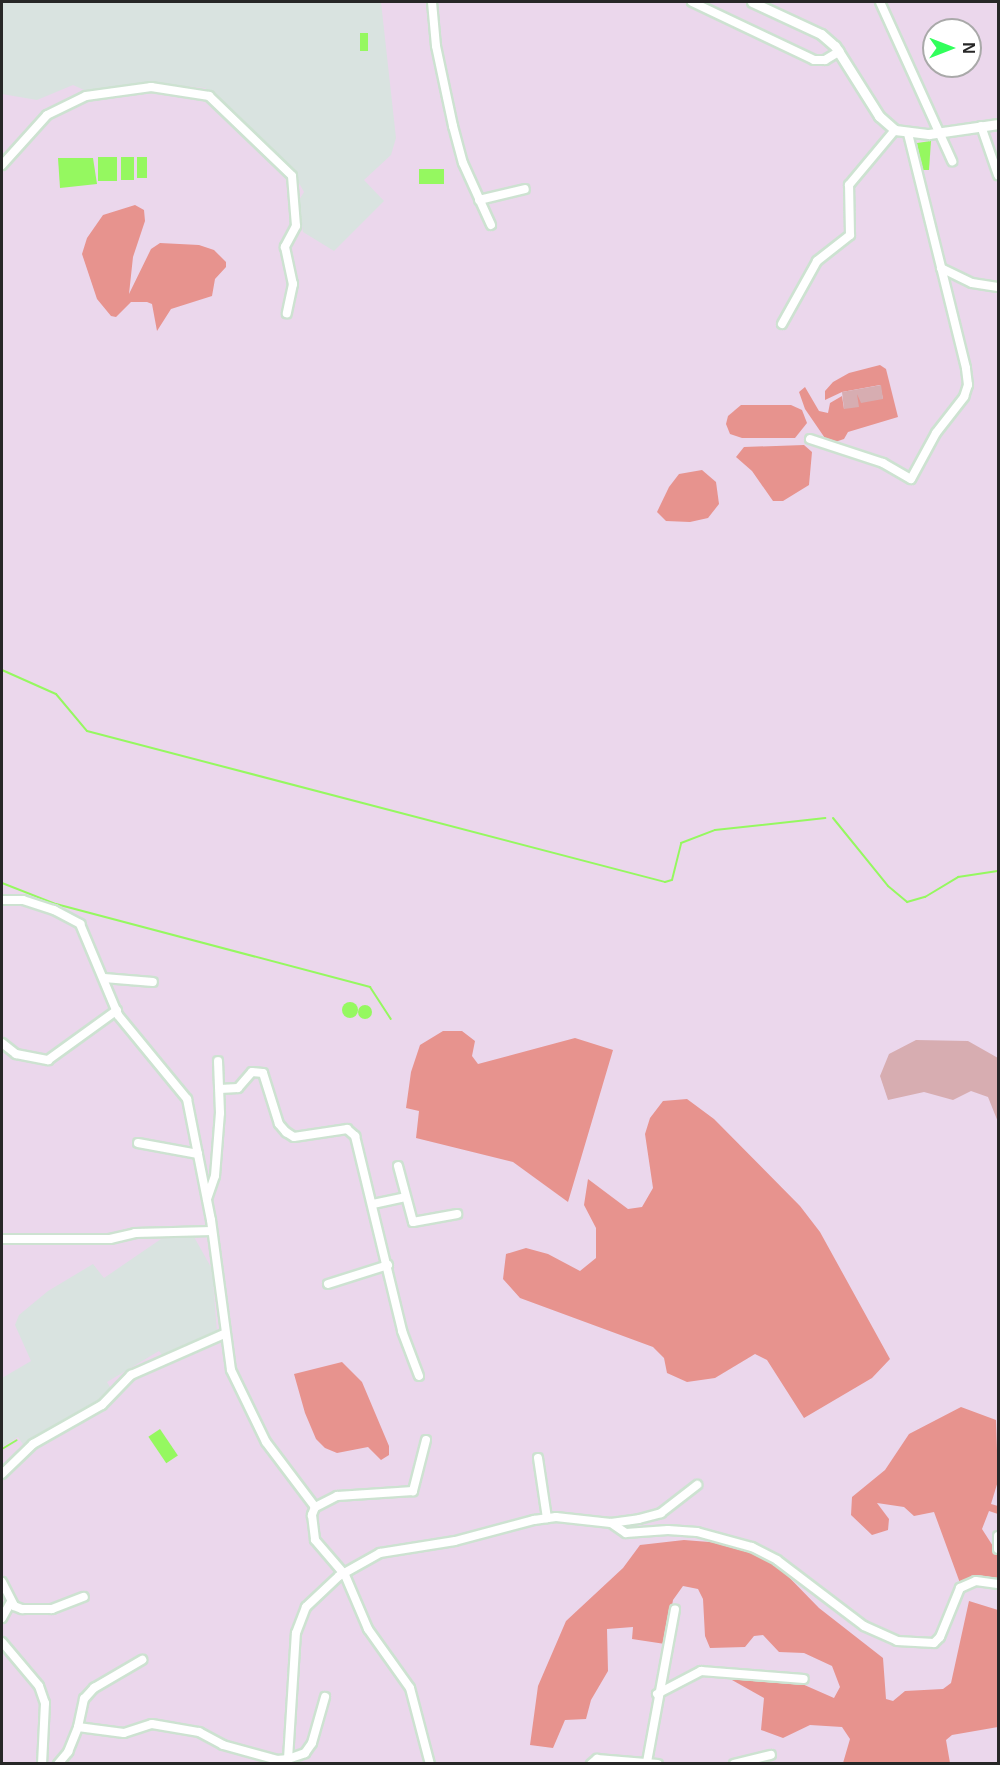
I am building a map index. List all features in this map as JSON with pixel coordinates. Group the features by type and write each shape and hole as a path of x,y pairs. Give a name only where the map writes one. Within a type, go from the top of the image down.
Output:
{"street":[{"path":"432,2 436,46 453,126 479,200 491,225"},
{"path":"692,2 814,60 825,60 840,51"},
{"path":"752,2 821,34 840,51 879,116 895,130 908,134 999,124"},
{"path":"880,2 952,161"},
{"path":"2,165 47,115 86,96 151,87 210,96 292,176 296,226 285,247 293,284 287,313"},
{"path":"981,126 999,175"},
{"path":"782,324 818,261 850,235 849,185 895,130"},
{"path":"810,439 883,463 911,479 968,385 908,134"},
{"path":"479,200 525,189"},
{"path":"941,268 972,283 999,287"},
{"path":"2,900 22,900 72,916 80,924 117,1010 187,1099 207,1200 224,1334 231,1370 266,1442 315,1507 312,1534 345,1575 368,1629 410,1688 430,1764"},
{"path":"104,978 153,982"},
{"path":"2,1043 16,1054 48,1060 117,1010"},
{"path":"207,1200 215,1176 220,1089 218,1061"},
{"path":"220,1089 238,1088 252,1072 263,1073 279,1124 286,1132 294,1137 341,1129 352,1132 373,1204 402,1331 419,1376"},
{"path":"138,1143 198,1154"},
{"path":"398,1166 412,1222 457,1214"},
{"path":"373,1204 405,1197"},
{"path":"2,1239 110,1239 135,1233 212,1231"},
{"path":"328,1284 388,1265"},
{"path":"2,1474 33,1444 102,1405 132,1375 224,1334"},
{"path":"315,1507 337,1496 413,1491 426,1440"},
{"path":"538,1458 547,1518"},
{"path":"290,1761 296,1633 306,1607 345,1575 380,1553 455,1540 547,1518 611,1523 661,1513 697,1485"},
{"path":"611,1523 626,1533 668,1530 697,1532 752,1547 777,1560 864,1626 897,1641 934,1643 940,1637 960,1588 976,1581 999,1584"},
{"path":"999,1536 999,1549"},
{"path":"2,1582 11,1602 22,1609 35,1610 84,1597"},
{"path":"2,1618 11,1602"},
{"path":"647,1762 657,1694 675,1610"},
{"path":"2,1642 39,1686 45,1703 42,1764"},
{"path":"57,1764 68,1752 78,1727 84,1699 94,1688 142,1660"},
{"path":"657,1694 701,1671 804,1679"},
{"path":"78,1727 124,1733 152,1724 167,1726 199,1732 223,1745 290,1761 305,1754 312,1743 325,1697"},
{"path":"734,1764 771,1755"},
{"path":"591,1764 597,1759 658,1764"}],"shaded area":[{"path":"2,2 381,2 396,138 391,155 364,180 384,201 334,251 303,232 299,200 304,192 291,169 205,88 155,83 84,90 73,85 37,100 2,94"},
{"path":"360,33 368,33 368,51 360,51"},
{"path":"931,141 929,170 922,170 917,143"},
{"path":"98,157 117,157 117,181 98,181"},
{"path":"121,157 134,157 134,180 121,180"},
{"path":"137,157 147,157 147,178 137,178"},
{"path":"58,158 93,158 97,184 60,188"},
{"path":"419,169 444,169 444,184 419,184"},
{"path":"135,205 144,210 145,221 133,257 129,294 151,249 160,243 199,245 214,250 226,262 226,267 215,279 212,296 171,309 157,331 152,304 147,302 131,302 116,317 111,316 97,299 82,254 87,238 103,215"},
{"path":"880,365 886,369 898,417 848,432 844,439 829,444 805,409 799,392 805,387 819,411 828,413 830,403 842,396 844,409 857,394 883,399 880,385 842,392 825,400 825,391 833,382 849,373"},
{"path":"881,385 883,399 861,403 857,394 859,407 844,409 842,392"},
{"path":"741,405 791,405 802,410 807,423 795,438 742,438 730,434 726,424 728,416"},
{"path":"804,445 812,452 809,485 783,501 773,501 752,471 736,457 744,447"},
{"path":"702,470 716,482 719,504 708,518 690,522 666,521 657,512 669,487 679,474"},
{"path":"347,1002 353,1002 358,1010 356,1016 347,1018 342,1013 342,1007"},
{"path":"362,1005 368,1005 372,1012 368,1019 362,1019 358,1015 358,1009"},
{"path":"443,1031 462,1031 475,1041 472,1056 478,1064 575,1038 613,1050 568,1202 513,1162 416,1138 419,1111 406,1108 411,1072 420,1045"},
{"path":"916,1040 968,1041 998,1058 998,1122 988,1097 971,1091 953,1100 924,1092 888,1100 880,1076 889,1054"},
{"path":"687,1099 714,1119 800,1206 820,1232 890,1359 872,1378 804,1418 767,1360 755,1354 715,1378 687,1382 667,1373 664,1358 653,1347 520,1298 503,1279 506,1254 526,1248 548,1254 580,1271 596,1258 596,1228 584,1205 588,1179 628,1209 642,1207 653,1188 645,1134 650,1118 663,1101"},
{"path":"193,1235 212,1269 217,1333 163,1356 159,1351 107,1382 113,1392 87,1410 24,1446 18,1437 2,1447 2,1378 31,1361 15,1325 19,1315 48,1291 93,1264 104,1278 161,1239"},
{"path":"342,1362 362,1382 389,1446 389,1455 381,1460 368,1447 337,1453 325,1448 316,1439 305,1413 294,1374"},
{"path":"961,1407 996,1420 998,1481 991,1504 998,1506 998,1514 989,1511 982,1529 998,1554 998,1581 983,1577 960,1583 934,1512 914,1516 904,1507 877,1503 889,1519 888,1530 872,1535 851,1515 852,1497 885,1470 909,1434"},
{"path":"160,1429 178,1456 166,1463 148,1437"},
{"path":"684,1540 734,1544 776,1564 819,1608 883,1658 886,1699 893,1701 905,1691 943,1689 951,1683 969,1601 998,1610 998,1727 952,1735 946,1740 950,1763 843,1763 850,1739 842,1727 810,1725 783,1738 761,1730 764,1698 732,1680 793,1680 834,1698 840,1687 832,1666 804,1653 779,1652 763,1635 754,1636 745,1647 710,1648 705,1636 703,1599 698,1589 683,1586 673,1600 665,1644 632,1639 633,1627 607,1629 608,1671 591,1700 586,1719 565,1720 553,1748 530,1745 538,1686 566,1621 623,1568 640,1545"}],"waterway":[{"path":"2,670 56,694 87,731 665,882 672,880 681,843 715,830 825,818"},
{"path":"833,818 888,886 907,902 925,897 958,877 998,871"},
{"path":"2,883 56,904 370,987 391,1019"},
{"path":"2,1449 17,1440"}]}
